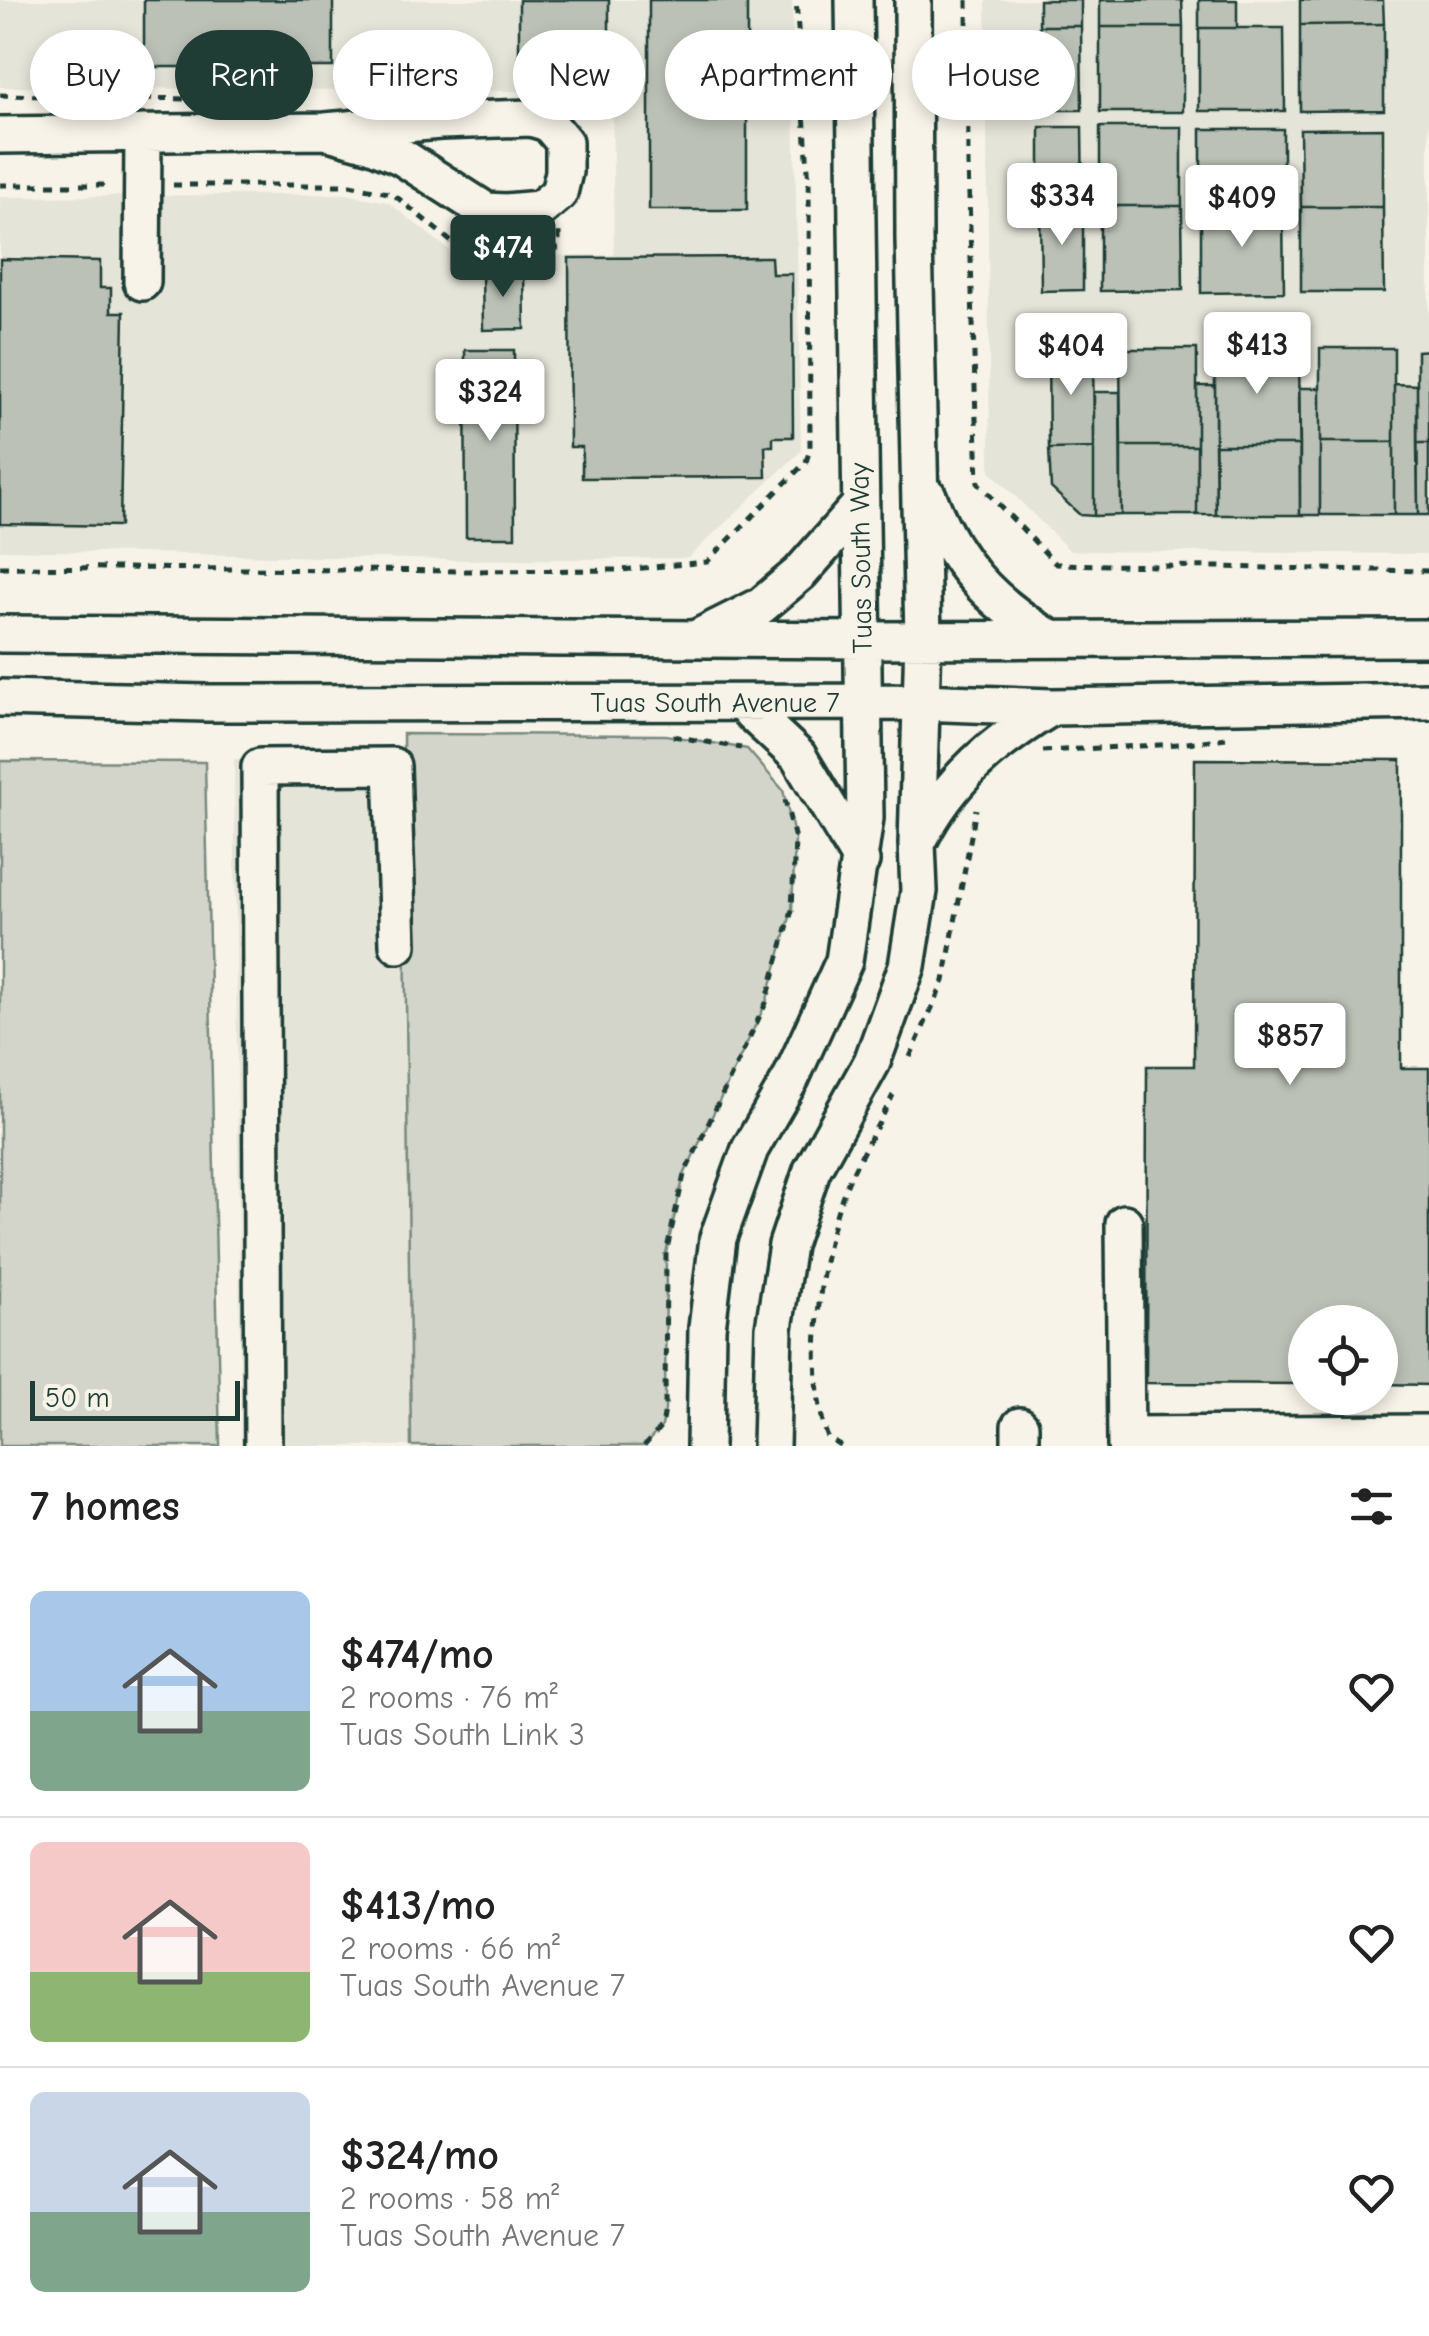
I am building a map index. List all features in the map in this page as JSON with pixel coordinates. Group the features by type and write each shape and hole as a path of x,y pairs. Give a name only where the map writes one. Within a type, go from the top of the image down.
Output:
{"street":[{"name":"Tuas South Way","path":"700,1441 707,1328 718,1238 750,1149 792,1078 844,961 861,860 865,818 854,0"},
{"path":"771,1446 774,1328 787,1245 812,1170 872,1062 907,966 919,891 923,638 913,0"},
{"path":"0,135 325,131 531,118 548,122 564,142 564,172 558,194 540,209 486,211 402,157 325,131"},
{"path":"142,282 143,133"},
{"path":"919,472 942,532 984,588 1012,615 1051,639"},
{"path":"696,638 760,606 800,573 860,505"},
{"path":"0,634 863,640 1429,638"},
{"name":"Tuas South Avenue 7","path":"0,698 206,704 920,702 1052,707 1429,702"},
{"path":"741,703 798,756 861,860"},
{"path":"917,844 942,799 961,776 987,750 1052,707"},
{"path":"262,1446 260,768 392,766 398,945"},
{"path":"1124,1223 1126,1440 1429,1432"}],"path":[{"path":"0,568 622,570 707,562 806,462 810,449 809,184 796,0"},
{"path":"967,0 978,483 1056,564 1429,570"},
{"path":"0,185 350,185 392,194 465,253 559,248 558,194"},
{"path":"666,734 746,749"},
{"path":"1030,756 1057,748 1180,744 1229,738"},
{"path":"644,1446 662,1426 665,1410 666,1253 684,1175 766,1003 792,910 795,839 783,790"},
{"path":"904,1071 944,981 976,809 985,794"},
{"path":"841,1446 828,1438 819,1405 824,1256 846,1186 896,1088"}],"shaded area":[{"path":"0,0 792,0 793,30 665,30 665,120 794,120 801,451 688,558 456,560 0,550 0,197 345,194 388,202 458,257 614,255 612,120 645,120 645,30 513,30 513,91 493,91 493,30 333,30 333,90 313,90 313,30 175,30 175,88 155,88 155,30 30,30 30,87 0,87"},
{"path":"986,0 1429,0 1429,554 1070,551 990,471 987,120 1075,120 1075,30 986,30"},
{"path":"403,734 666,735 747,749 783,790 795,839 792,910 766,1003 684,1175 666,1253 665,1410 662,1426 644,1446 411,1446"},
{"path":"404,758 411,1446 241,1446 234,759"},
{"path":"0,761 205,762 220,1446 0,1446"}],"building":[{"path":"144,0 333,0 333,67 313,67 313,30 175,30 175,67 155,67 155,30 144,30"},
{"path":"519,0 609,0 609,30 519,30"},
{"path":"649,0 747,0 747,30 665,30 665,120 747,120 747,210 649,210"},
{"path":"1039,0 1081,0 1081,26 1039,26"},
{"path":"1100,0 1182,0 1183,27 1100,27"},
{"path":"1199,0 1237,0 1237,28 1199,28"},
{"path":"1300,0 1383,0 1384,24 1300,25"},
{"path":"1384,24 1384,110 1300,111 1300,25"},
{"path":"1039,26 1081,26 1082,110 1075,110 1075,30 1039,30"},
{"path":"1100,27 1183,27 1183,112 1100,112"},
{"path":"1199,28 1284,28 1285,111 1199,111"},
{"path":"1040,127 1082,127 1083,206 1040,206"},
{"path":"1100,127 1182,127 1182,206 1100,206"},
{"path":"1383,128 1383,207 1301,207 1300,129"},
{"path":"1201,129 1283,129 1283,208 1201,208"},
{"path":"1040,206 1083,206 1083,290 1041,291"},
{"path":"1100,206 1182,206 1183,290 1100,291"},
{"path":"1301,207 1383,207 1384,292 1301,292"},
{"path":"1201,208 1283,208 1284,292 1201,293"},
{"path":"771,257 772,274 792,274 793,437 773,437 773,446 765,446 766,477 582,478 582,447 570,447 569,258"},
{"path":"0,259 100,261 100,288 111,288 111,312 124,312 120,526 0,524"},
{"path":"482,270 524,270 525,329 483,330"},
{"path":"1093,348 1094,448 1049,449 1048,349"},
{"path":"1299,348 1300,445 1215,445 1215,349"},
{"path":"1320,348 1394,348 1394,442 1320,442"},
{"path":"1120,349 1197,349 1197,446 1121,446"},
{"path":"465,350 514,350 515,537 466,537"},
{"path":"1429,350 1429,443 1417,443 1417,351"},
{"path":"1394,384 1417,385 1418,515 1394,515"},
{"path":"1197,386 1215,386 1216,515 1197,515"},
{"path":"1299,388 1320,388 1320,515 1300,515"},
{"path":"1094,392 1120,392 1121,515 1094,516"},
{"path":"1320,442 1394,442 1394,515 1320,515"},
{"path":"1417,443 1429,443 1429,515 1418,515"},
{"path":"1215,445 1300,445 1300,515 1216,515"},
{"path":"1121,446 1197,446 1197,515 1121,515"},
{"path":"1094,448 1094,516 1080,515 1051,488 1049,449"},
{"path":"1195,759 1401,760 1401,1068 1429,1068 1429,1385 1398,1384 1398,1305 1288,1305 1288,1384 1146,1383 1147,1066 1194,1066"}]}
